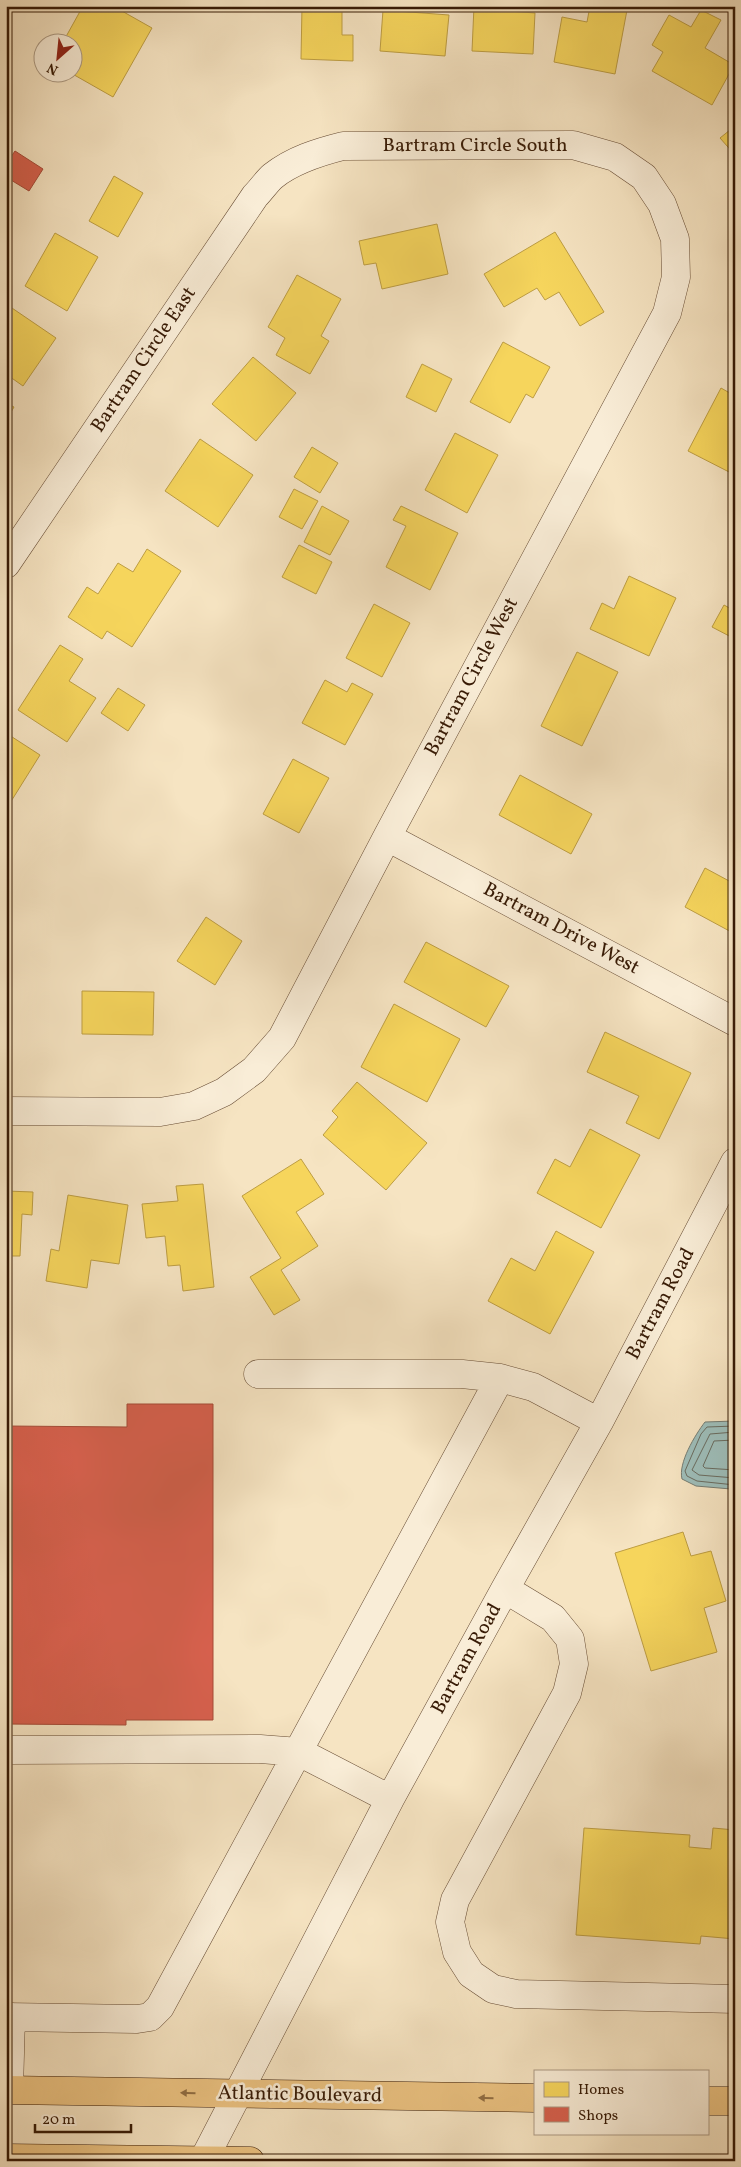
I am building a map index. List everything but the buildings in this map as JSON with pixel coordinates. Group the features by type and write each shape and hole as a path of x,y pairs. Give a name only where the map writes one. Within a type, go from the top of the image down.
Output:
{"main road":[{"name":"Atlantic Boulevard","path":"8,2090 534,2098"},
{"path":"708,2101 735,2101"},
{"path":"6,2158 250,2161"}],"street":[{"name":"Bartram Circle South","path":"292,165 312,154 342,146 573,145 615,157 644,177 662,204 675,240"},
{"name":"Bartram Circle East","path":"6,564 255,196 274,176 292,165"},
{"name":"Bartram Circle West","path":"6,1111 160,1112 194,1106 224,1092 254,1070 282,1038 387,837 667,314 676,277 675,240"},
{"name":"Bartram Drive West","path":"387,837 735,1022"},
{"name":"Bartram Road","path":"203,2160 390,1799 505,1588 600,1422 735,1162"},
{"path":"258,1374 462,1374 500,1378 533,1387 600,1422"},
{"path":"8,2090 8,2017 137,2019 150,2017 160,2007 500,1378"},
{"path":"505,1588 553,1618 570,1639 574,1664 568,1693 455,1900 450,1922 457,1952 471,1974 493,1989 516,1994 735,1998"},
{"path":"6,1750 260,1748 299,1752 390,1799"}],"water":[{"path":"735,1421 735,1491 696,1486 682,1479 681,1472 685,1457 705,1422"}]}
